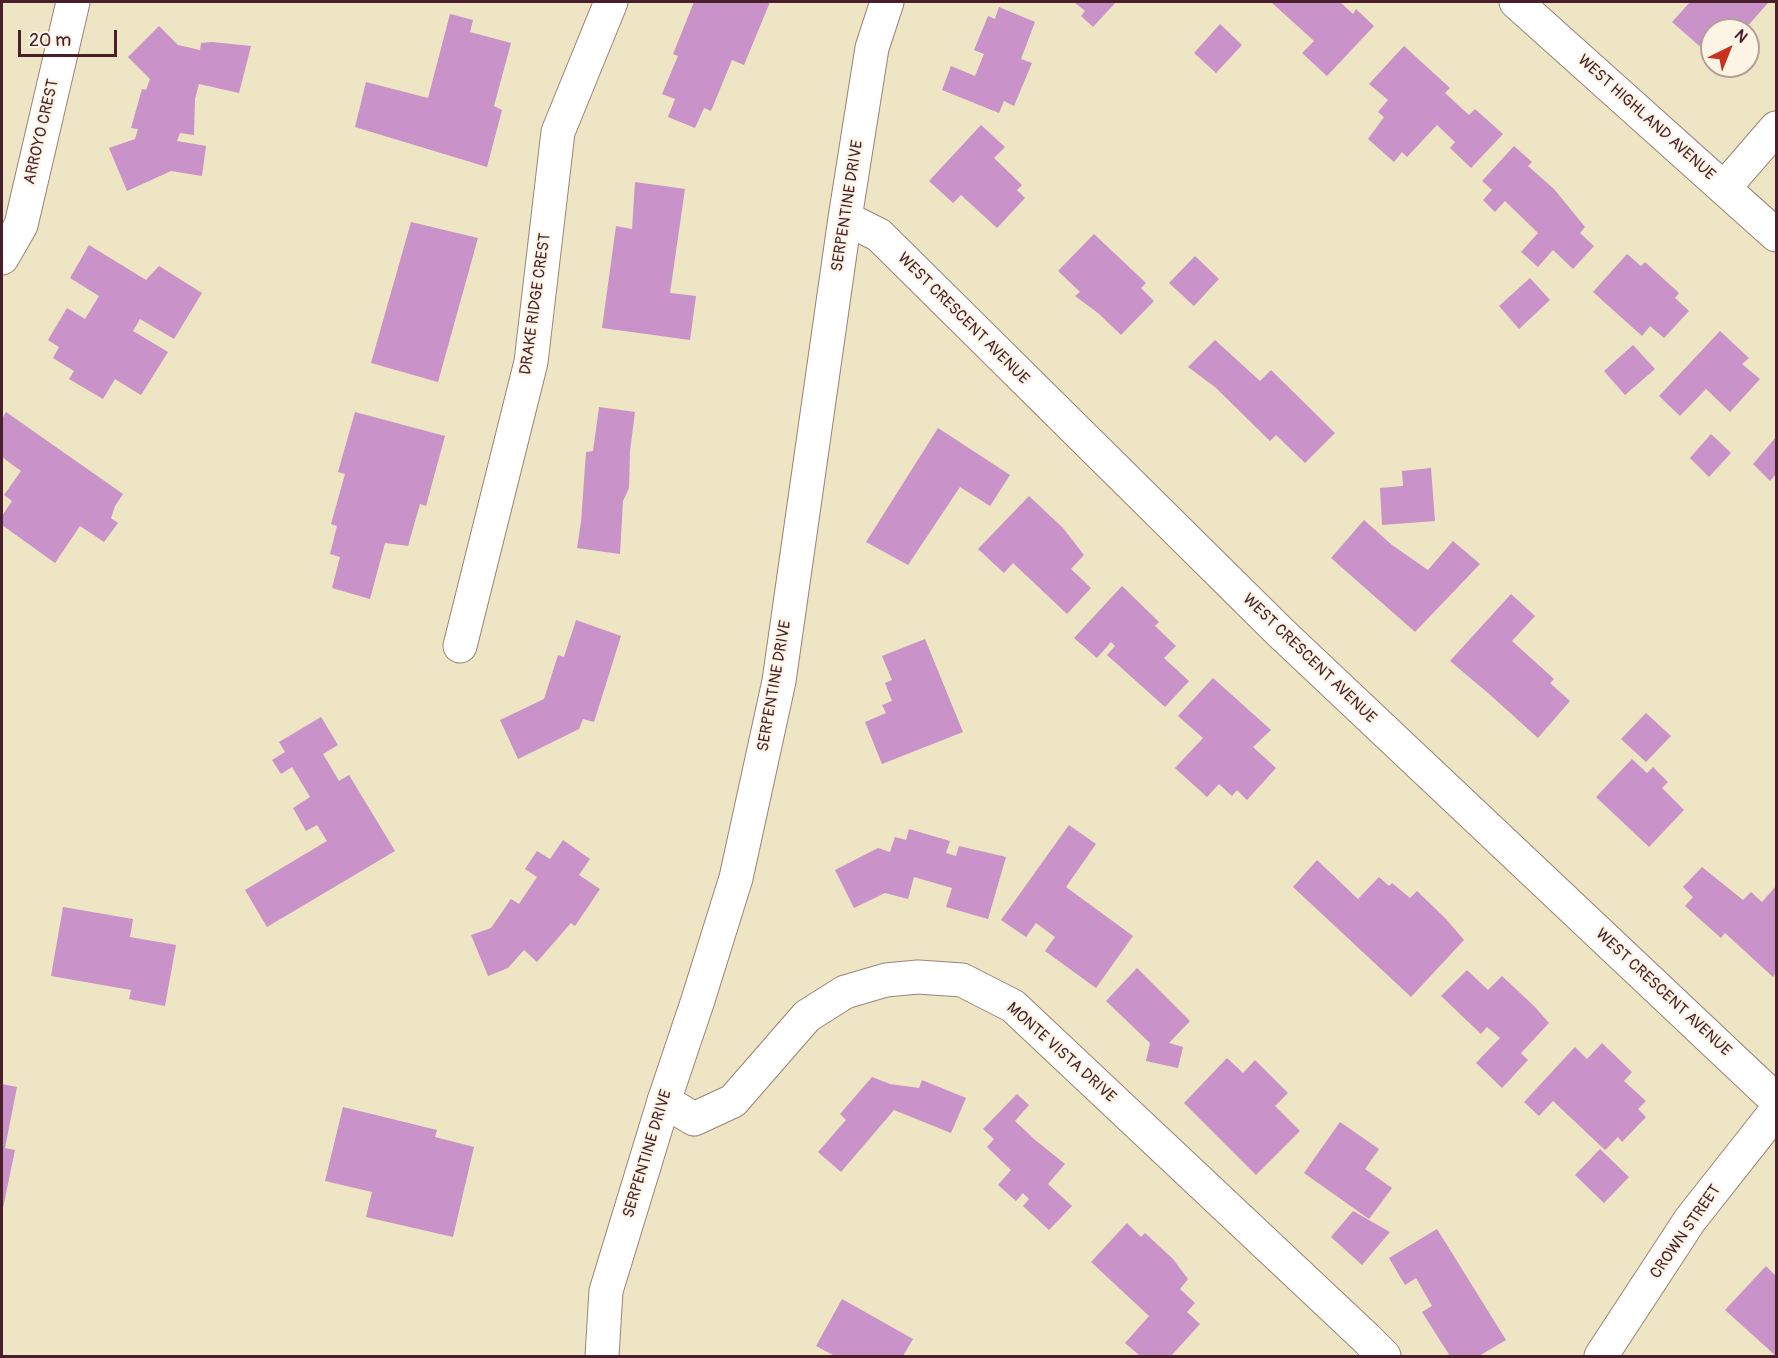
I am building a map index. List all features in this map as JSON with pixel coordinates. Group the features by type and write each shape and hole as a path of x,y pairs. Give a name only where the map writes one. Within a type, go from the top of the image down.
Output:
{"street":[{"name":"ARROYO CREST","path":"2,258 21,225 73,2"},
{"name":"DRAKE RIDGE CREST","path":"460,646 531,362 558,132 611,2"},
{"name":"SERPENTINE DRIVE","path":"602,1356 606,1291 736,878 779,681 845,218 872,48 887,2"},
{"name":"WEST HIGHLAND AVENUE","path":"1516,2 1776,235"},
{"path":"1724,188 1776,128"},
{"name":"WEST CRESCENT AVENUE","path":"845,218 879,235 1280,632 1776,1100"},
{"name":"MONTE VISTA DRIVE","path":"664,1101 694,1119 733,1101 807,1016 845,992 886,980 918,977 962,981 1013,1006 1384,1356"},
{"name":"CROWN STREET","path":"1601,1356 1690,1220 1776,1111"}],"building":[{"path":"694,2 770,2 744,65 732,60 711,111 704,108 695,128 668,117 675,99 662,94 678,56 673,54"},
{"path":"1074,2 1116,2 1093,27 1081,16 1085,11"},
{"path":"1271,2 1340,2 1353,14 1356,9 1374,26 1327,76 1302,53 1314,41"},
{"path":"1690,2 1768,3 1755,18 1700,18 1700,46 1672,22"},
{"path":"999,7 1035,22 1021,59 1032,63 1014,106 1004,101 999,113 942,90 951,66 975,76 984,54 974,50 988,16 995,19"},
{"path":"450,14 473,20 470,32 511,43 494,106 502,110 487,167 355,127 366,82 428,98"},
{"path":"1220,24 1242,45 1216,73 1194,53"},
{"path":"159,26 178,45 200,50 201,43 212,42 251,46 239,93 199,84 195,99 194,135 180,133 177,141 206,146 202,176 171,171 127,191 109,148 135,139 138,129 131,128 142,89 146,90 150,79 128,57"},
{"path":"1404,46 1450,88 1445,93 1469,115 1475,109 1503,134 1471,168 1450,148 1455,142 1437,125 1407,157 1402,152 1394,162 1368,139 1384,117 1378,112 1388,100 1369,84"},
{"path":"981,125 1005,147 994,158 1022,185 1017,190 1025,198 997,228 961,195 953,203 929,181"},
{"path":"1514,146 1532,162 1528,166 1554,189 1585,227 1580,233 1594,246 1573,269 1553,250 1538,267 1521,252 1538,233 1505,201 1495,212 1483,200 1492,190 1482,181"},
{"path":"635,182 685,189 670,293 696,296 690,340 602,328 616,226 632,229"},
{"path":"411,222 478,238 438,382 371,363"},
{"path":"1094,234 1146,283 1141,288 1154,301 1121,335 1098,313 1075,296 1080,292 1058,271"},
{"path":"89,245 146,280 159,266 202,293 174,339 140,319 133,331 168,352 141,395 115,379 103,399 69,379 74,371 53,358 59,347 48,340 67,308 85,319 99,296 70,278"},
{"path":"1627,254 1641,266 1645,262 1679,293 1675,298 1689,311 1664,338 1650,326 1642,336 1593,292"},
{"path":"1195,256 1219,279 1194,306 1169,283"},
{"path":"1530,278 1550,300 1519,329 1499,306"},
{"path":"1720,331 1749,358 1742,364 1760,379 1730,412 1706,389 1680,416 1659,396"},
{"path":"1215,340 1260,381 1271,370 1335,433 1305,463 1276,435 1270,441 1215,387 1188,367"},
{"path":"1633,345 1655,369 1625,395 1604,371"},
{"path":"599,407 635,412 630,451 629,488 623,501 620,554 577,548 586,452 593,451"},
{"path":"6,412 123,494 111,518 118,523 104,542 80,526 55,563 2,525 2,516 12,501 4,495 21,471 2,457 2,419"},
{"path":"355,412 445,436 426,506 420,504 408,546 385,543 370,599 332,588 340,557 330,554 337,526 331,524 345,474 338,472"},
{"path":"938,428 1010,475 990,506 960,487 908,565 866,542"},
{"path":"1711,434 1731,453 1709,477 1690,458"},
{"path":"1776,437 1776,474 1770,481 1753,464"},
{"path":"1431,468 1435,521 1382,525 1380,488 1403,486 1402,471"},
{"path":"1029,496 1063,528 1084,555 1071,569 1091,588 1067,614 1013,563 1004,573 978,549"},
{"path":"1364,520 1392,545 1428,570 1453,541 1480,564 1415,632 1331,558"},
{"path":"1122,586 1159,622 1155,626 1176,646 1164,658 1189,681 1165,707 1107,655 1115,646 1111,642 1097,658 1074,638"},
{"path":"1511,594 1535,616 1512,641 1554,679 1550,683 1570,701 1538,738 1450,661"},
{"path":"576,620 621,636 594,722 583,719 579,729 518,759 500,720 544,699 558,655 564,657"},
{"path":"925,639 963,732 882,764 865,722 886,713 882,705 892,701 885,683 892,680 882,656"},
{"path":"1213,678 1271,730 1253,747 1276,768 1247,800 1237,790 1232,796 1219,784 1207,797 1175,768 1203,738 1178,716"},
{"path":"1646,713 1671,736 1646,762 1621,739"},
{"path":"321,717 338,745 323,754 339,781 349,775 395,851 267,927 245,890 327,841 317,825 306,831 293,808 310,797 292,767 281,774 272,760 285,752 279,742"},
{"path":"1632,759 1647,773 1653,767 1668,782 1662,788 1684,810 1649,847 1596,797"},
{"path":"1069,825 1096,844 1066,887 1133,936 1096,988 1045,951 1055,937 1036,923 1026,937 1001,920"},
{"path":"909,829 950,841 946,853 956,856 959,846 1006,857 988,919 946,907 952,888 914,877 908,899 885,893 854,908 835,870 878,848 890,852 895,837 906,840"},
{"path":"563,840 590,859 579,875 600,889 575,926 571,923 537,962 524,950 508,968 488,976 471,935 491,928 511,899 519,904 537,877 525,869 537,851 550,859"},
{"path":"1317,860 1358,899 1379,877 1389,886 1392,883 1410,898 1417,891 1464,940 1411,997 1293,887"},
{"path":"1702,867 1743,900 1751,892 1762,902 1776,886 1776,973 1773,977 1725,933 1721,938 1685,906 1693,897 1683,887"},
{"path":"63,907 133,919 130,937 176,945 165,1006 129,999 131,990 51,976"},
{"path":"1137,968 1190,1021 1169,1043 1183,1047 1178,1068 1146,1061 1150,1043 1106,1001"},
{"path":"1467,970 1488,990 1502,976 1549,1023 1521,1053 1528,1060 1502,1088 1476,1063 1500,1038 1487,1027 1481,1034 1441,996"},
{"path":"1602,1043 1632,1072 1624,1081 1646,1101 1638,1109 1646,1117 1622,1142 1618,1137 1605,1150 1553,1101 1539,1116 1524,1102 1575,1047 1587,1059"},
{"path":"1227,1058 1243,1073 1255,1060 1288,1093 1275,1106 1300,1131 1256,1175 1184,1103"},
{"path":"872,1077 890,1084 919,1088 922,1080 966,1098 951,1133 894,1110 841,1172 818,1152 846,1120 840,1114"},
{"path":"2,1084 17,1087 5,1148 15,1150 3,1208"},
{"path":"1017,1094 1029,1105 1015,1121 1065,1164 1048,1184 1072,1206 1049,1230 1023,1206 1029,1199 1023,1193 1016,1201 998,1185 1011,1170 987,1147 994,1139 983,1129"},
{"path":"343,1107 437,1130 435,1137 474,1147 453,1237 366,1217 372,1192 325,1181"},
{"path":"1340,1122 1379,1149 1365,1169 1392,1188 1369,1219 1304,1173"},
{"path":"1600,1149 1629,1177 1604,1203 1575,1175"},
{"path":"1353,1211 1390,1232 1362,1265 1331,1237"},
{"path":"1127,1223 1141,1237 1145,1233 1173,1259 1188,1279 1180,1289 1195,1303 1187,1312 1200,1324 1171,1356 1140,1356 1125,1343 1149,1316 1091,1262"},
{"path":"1437,1229 1506,1340 1479,1356 1450,1356 1422,1312 1432,1306 1416,1278 1405,1285 1389,1258"},
{"path":"1766,1266 1776,1276 1776,1356 1725,1310"},
{"path":"842,1299 913,1339 903,1356 835,1356 816,1346"}]}
